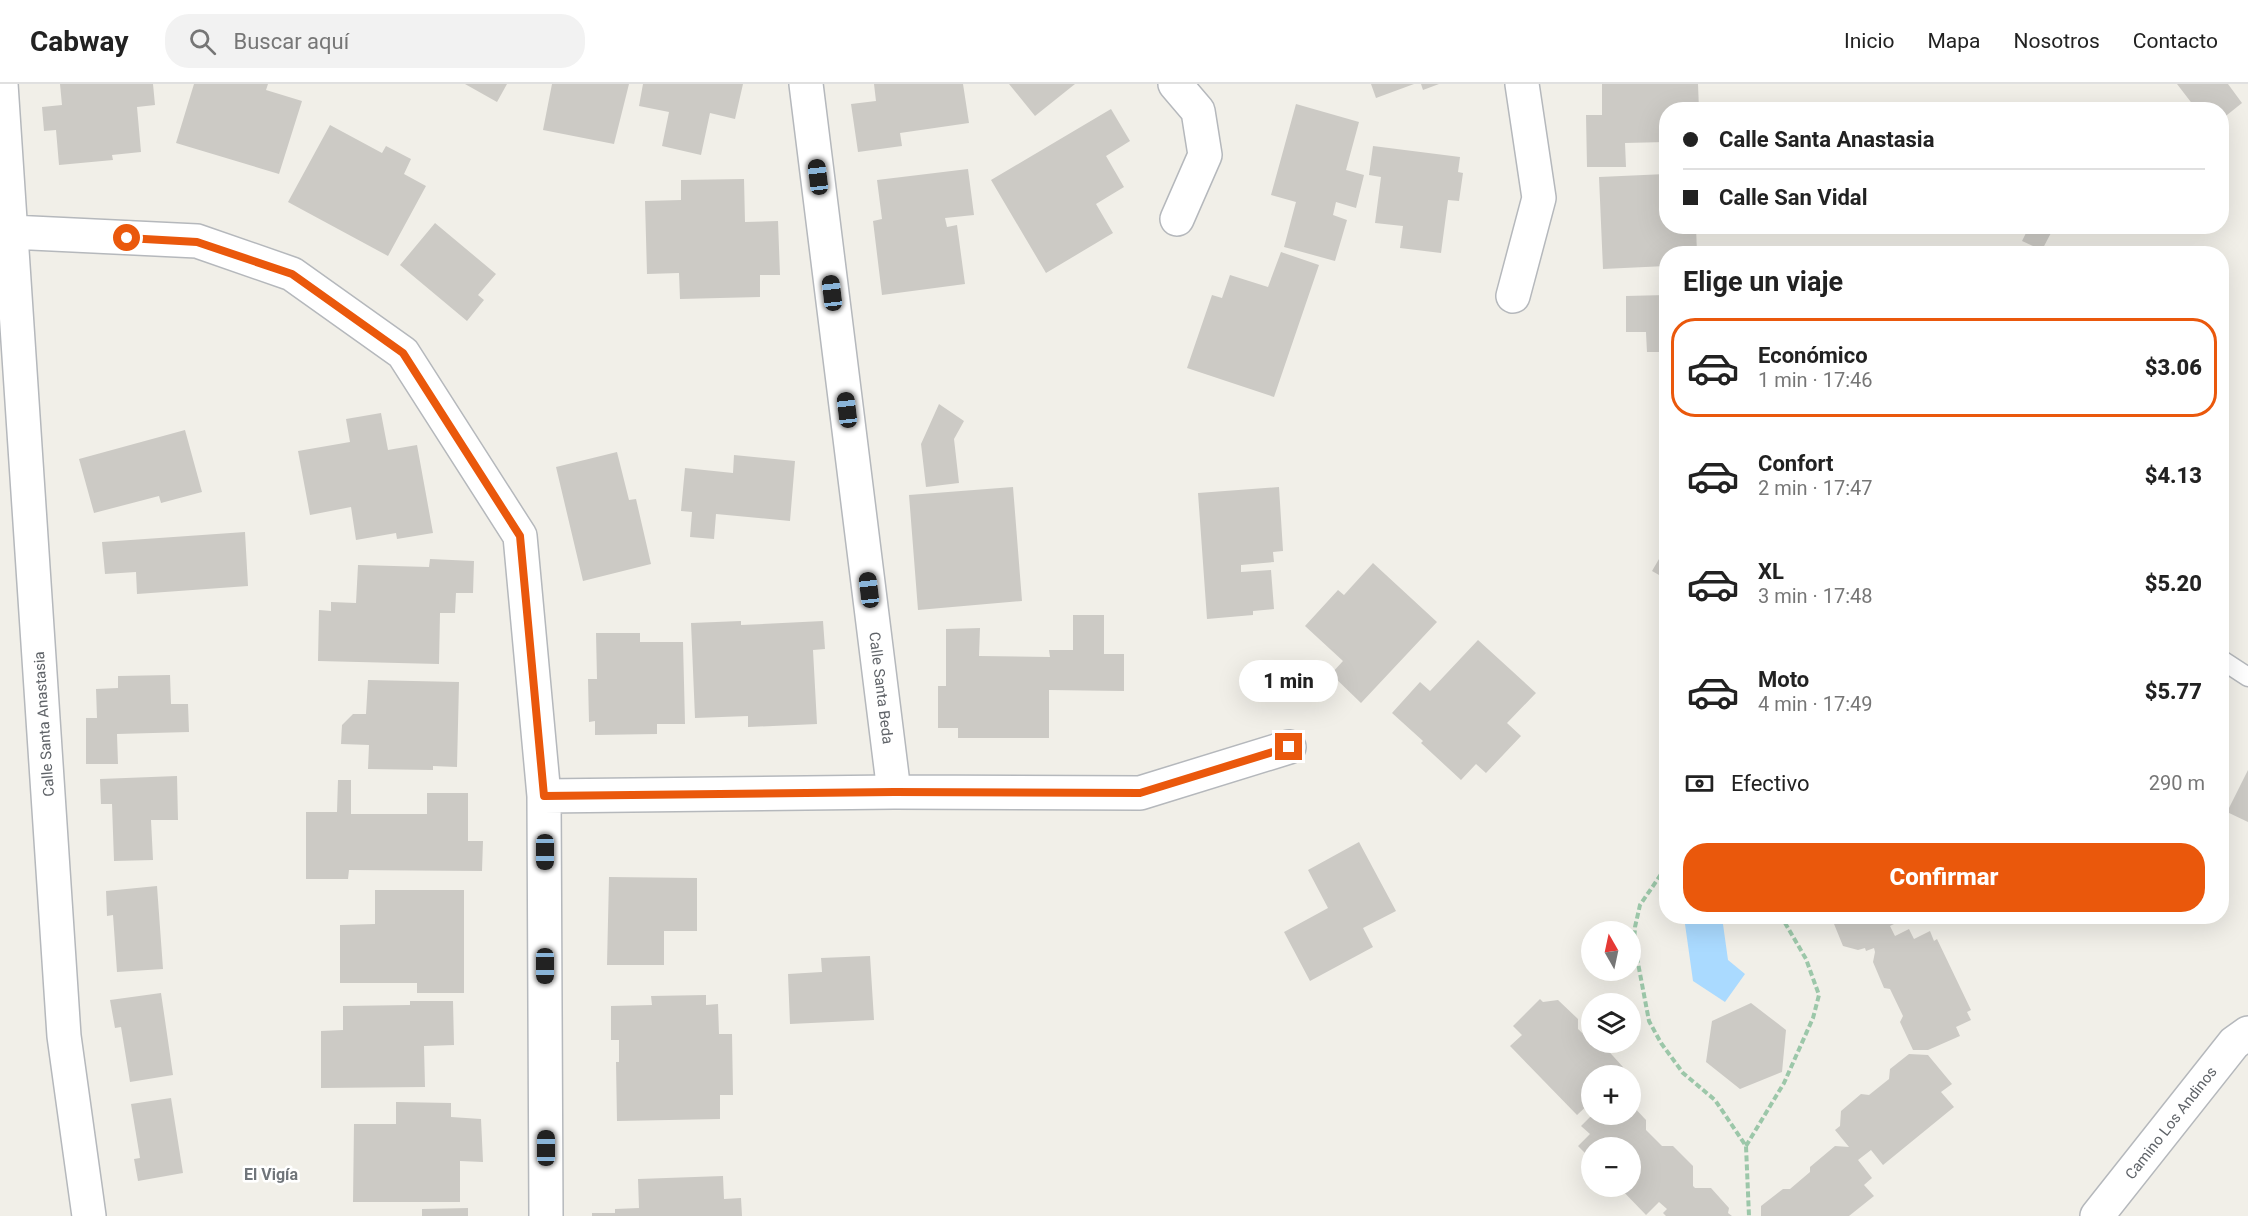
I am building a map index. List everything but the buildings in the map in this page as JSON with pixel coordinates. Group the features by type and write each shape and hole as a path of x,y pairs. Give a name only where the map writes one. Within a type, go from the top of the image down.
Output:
{"street":[{"name":"Calle Santa Anastasia","path":"1,84 64,1036 89,1216"},
{"name":"Calle Santa Beda","path":"806,84 894,792"},
{"path":"1176,84 1198,111 1205,155 1177,219"},
{"path":"1513,296 1539,198 1522,84"},
{"path":"11,232 197,242 292,274 403,353 520,536 544,796 546,1216"},
{"path":"544,796 894,792 1140,793 1289,747"},
{"name":"Camino Los Andinos","path":"2097,1216 2234,1043 2248,1033"}],"lane":[{"path":"2229,664 2248,676"}],"path":[{"path":"1659,877 1640,905 1635,927 1634,942 1649,1021 1661,1043 1683,1073 1715,1100 1746,1146 1749,1216"},
{"path":"1746,1146 1784,1083 1813,1018 1819,995 1806,959 1786,924"}],"water":[{"path":"1685,924 1723,924 1728,960 1745,974 1725,1002 1693,981"}],"district":[{"name":"El Vigía","path":"271,1174"}],"route":[{"path":"127,238 197,242 292,274 403,353 520,536 544,796 894,792 1140,793 1289,747"}]}
